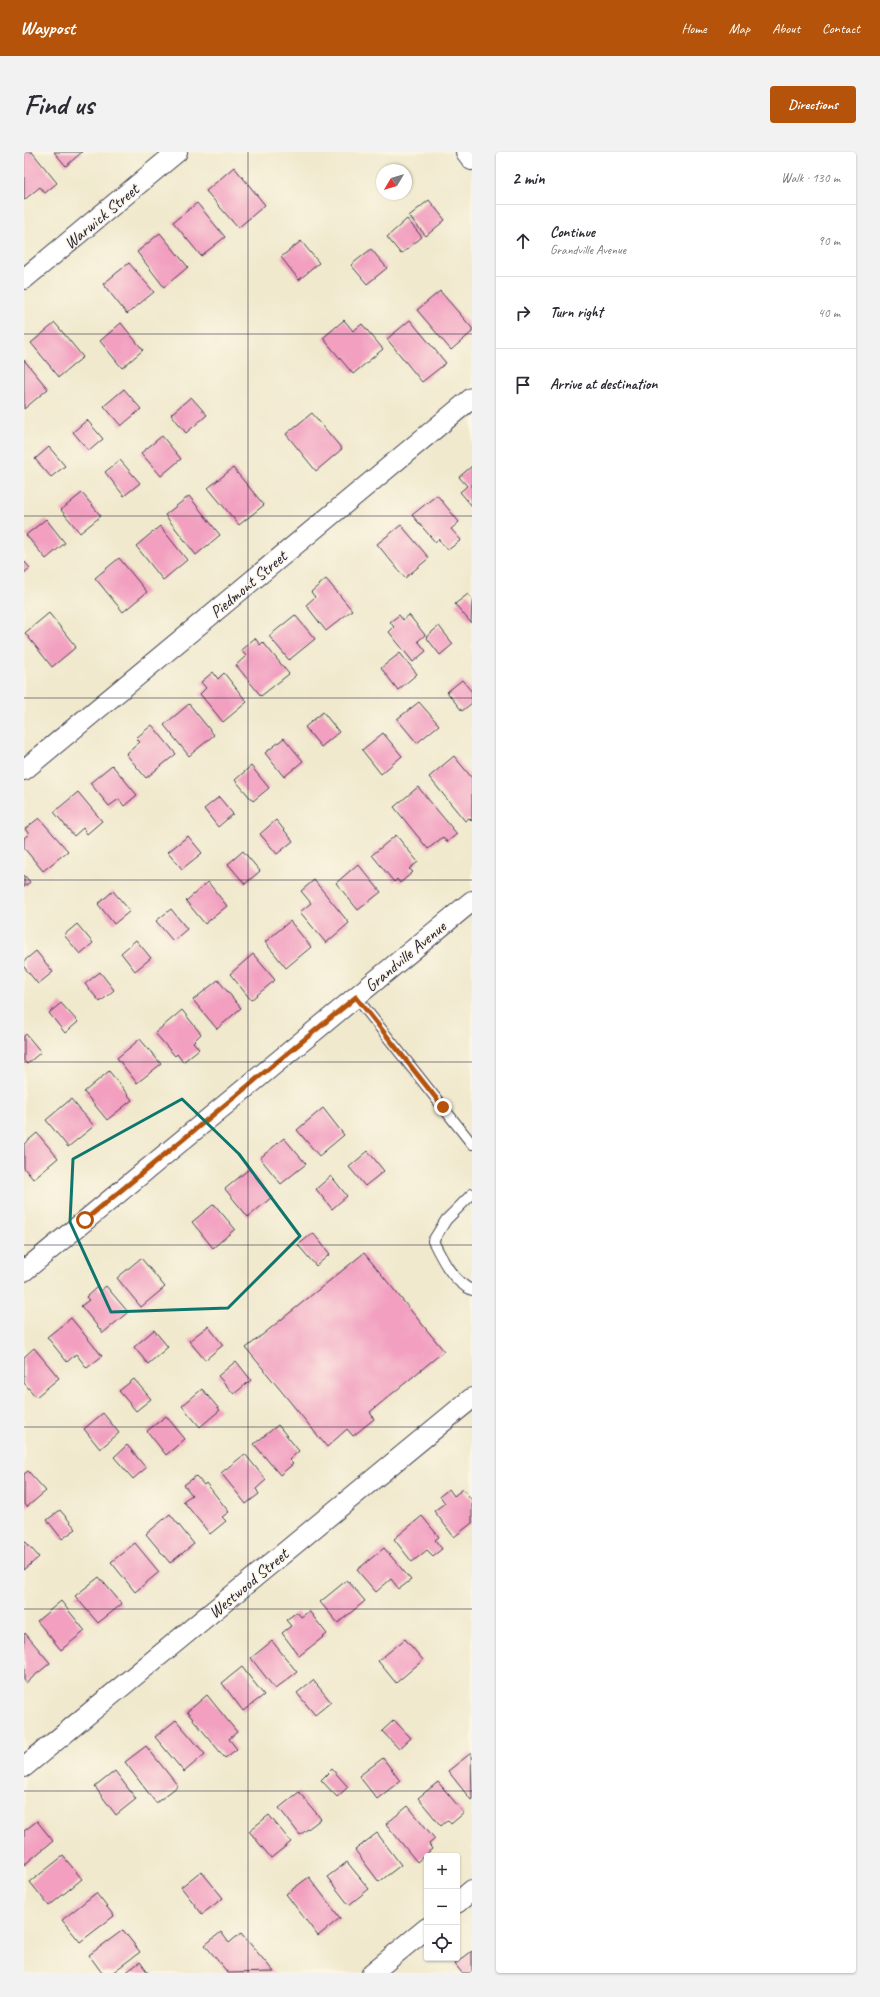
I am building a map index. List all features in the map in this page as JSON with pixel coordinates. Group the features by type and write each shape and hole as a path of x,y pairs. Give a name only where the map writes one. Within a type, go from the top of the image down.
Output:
{"street":[{"name":"Warwick Street","path":"24,279 177,152"},
{"path":"466,152 472,160"},
{"name":"Piedmont Street","path":"24,770 472,398"},
{"name":"Grandville Avenue","path":"24,1271 472,901"},
{"name":"Westwood Street","path":"24,1767 472,1398"},
{"path":"460,1900 472,1890"},
{"path":"372,1973 424,1930"}],"lane":[{"path":"356,997 472,1144"},
{"path":"472,1194 446,1220 433,1241 442,1258 462,1286 472,1290"}],"highlighted area":[{"path":"182,1099 239,1154 300,1236 228,1308 111,1312 70,1222 73,1159"}],"building":[{"path":"24,152 32,152 57,183 45,193 40,187 24,200"},
{"path":"54,152 82,152 66,166"},
{"path":"234,167 265,205 238,228 206,191"},
{"path":"429,200 445,220 426,236 409,216"},
{"path":"197,203 225,237 201,256 173,222"},
{"path":"407,219 422,237 401,254 387,237"},
{"path":"160,233 188,267 164,287 137,252"},
{"path":"301,241 319,263 299,280 281,257"},
{"path":"371,249 387,268 367,284 351,265"},
{"path":"129,263 154,292 127,314 103,284"},
{"path":"440,291 472,328 472,332 451,350 417,310"},
{"path":"344,320 353,331 362,324 383,349 353,374 323,338"},
{"path":"410,320 446,363 422,382 387,339"},
{"path":"55,323 83,357 59,377 31,343"},
{"path":"121,323 143,350 122,368 100,341"},
{"path":"24,360 48,389 24,409"},
{"path":"124,389 141,409 121,426 104,406"},
{"path":"191,397 207,415 186,433 171,414"},
{"path":"312,413 342,449 316,471 286,434"},
{"path":"87,420 103,439 89,451 73,432"},
{"path":"162,436 181,459 161,476 141,453"},
{"path":"49,447 65,466 51,477 35,459"},
{"path":"120,460 140,483 124,496 105,472"},
{"path":"472,466 472,506 460,492 467,486 459,477"},
{"path":"233,468 264,505 239,525 208,488"},
{"path":"82,493 101,516 80,533 61,510"},
{"path":"437,495 459,522 451,529 461,540 448,550 438,539 435,542 412,515"},
{"path":"189,496 220,535 196,555 165,515"},
{"path":"46,519 65,543 46,559 26,535"},
{"path":"401,525 429,558 405,578 377,544"},
{"path":"160,526 187,560 163,580 136,546"},
{"path":"119,558 147,592 123,612 95,578"},
{"path":"24,561 30,568 24,573"},
{"path":"326,579 352,610 326,631 306,605 315,597 311,592"},
{"path":"468,594 472,599 471,623 455,604"},
{"path":"49,613 76,647 52,667 25,633"},
{"path":"295,615 315,639 289,660 269,636"},
{"path":"399,615 403,620 409,615 425,635 418,641 426,651 413,662 389,632 394,627 390,622"},
{"path":"439,626 453,644 440,655 426,637"},
{"path":"255,638 260,645 263,642 289,674 261,696 236,665 246,656 241,650"},
{"path":"400,653 417,674 398,690 381,668"},
{"path":"213,672 218,679 224,673 247,702 223,722 200,694 206,688 201,682"},
{"path":"462,680 472,692 472,703 462,711 447,692"},
{"path":"419,702 439,725 417,743 397,719"},
{"path":"189,704 214,735 189,756 164,725"},
{"path":"323,712 339,732 321,747 305,727"},
{"path":"152,725 176,754 146,778 126,754 140,742 136,738"},
{"path":"383,733 402,756 381,774 362,750"},
{"path":"284,738 303,761 284,777 265,753"},
{"path":"454,756 472,778 472,821 469,818 465,821 429,777"},
{"path":"112,765 137,795 124,806 119,799 109,806 90,783"},
{"path":"251,766 269,788 253,801 235,780"},
{"path":"418,787 457,834 447,842 443,837 428,849 394,807"},
{"path":"78,792 102,821 87,834 83,828 74,836 54,812"},
{"path":"219,797 233,814 218,827 204,809"},
{"path":"39,818 68,851 43,871 24,848 24,838 29,834 25,829"},
{"path":"276,820 293,841 277,854 260,834"},
{"path":"396,835 418,862 409,869 413,872 400,883 397,879 394,882 372,855"},
{"path":"188,836 202,853 182,869 168,852"},
{"path":"243,851 260,871 245,884 228,864"},
{"path":"358,864 381,892 358,910 336,883"},
{"path":"24,875 30,882 24,887"},
{"path":"314,880 349,923 326,943 300,912 311,903 301,891"},
{"path":"208,882 227,906 205,924 186,901"},
{"path":"113,891 130,911 114,924 98,904"},
{"path":"171,909 187,929 173,941 156,921"},
{"path":"290,921 311,947 286,968 265,942"},
{"path":"77,924 93,943 80,954 64,935"},
{"path":"136,940 151,958 135,971 121,953"},
{"path":"36,951 53,972 38,984 24,967 24,961"},
{"path":"253,954 275,980 251,1000 230,974"},
{"path":"100,972 114,990 100,1002 85,984"},
{"path":"218,980 241,1008 217,1029 193,1000"},
{"path":"61,1003 78,1022 65,1033 49,1013"},
{"path":"182,1010 201,1034 193,1042 199,1049 183,1062 177,1054 175,1056 155,1033"},
{"path":"26,1034 41,1052 27,1064 24,1061 24,1036"},
{"path":"140,1039 161,1064 137,1083 117,1058"},
{"path":"109,1071 132,1100 107,1120 84,1092"},
{"path":"71,1099 94,1126 68,1147 46,1120"},
{"path":"323,1108 344,1135 319,1156 297,1130"},
{"path":"37,1133 58,1158 33,1179 24,1168 24,1144"},
{"path":"284,1138 306,1164 281,1184 260,1158"},
{"path":"368,1151 384,1171 365,1186 349,1167"},
{"path":"249,1169 272,1197 248,1217 225,1189"},
{"path":"331,1176 347,1196 332,1209 316,1189"},
{"path":"214,1204 235,1229 213,1248 192,1222"},
{"path":"313,1233 330,1254 316,1266 298,1245"},
{"path":"364,1253 444,1351 370,1412 374,1419 353,1436 347,1429 327,1447 246,1348"},
{"path":"141,1258 165,1287 141,1307 117,1278"},
{"path":"106,1286 128,1312 103,1333 81,1306 89,1300 86,1297 97,1287 100,1291"},
{"path":"71,1318 102,1356 87,1368 76,1354 67,1362 47,1337"},
{"path":"208,1326 223,1345 205,1360 189,1341"},
{"path":"154,1330 168,1347 148,1364 134,1347"},
{"path":"34,1348 59,1378 36,1397 24,1383 24,1357"},
{"path":"236,1361 251,1380 234,1394 218,1376"},
{"path":"134,1379 151,1399 136,1411 119,1391"},
{"path":"202,1389 220,1410 200,1427 182,1406"},
{"path":"103,1413 119,1433 100,1449 84,1429"},
{"path":"166,1416 185,1439 166,1455 147,1431"},
{"path":"278,1425 299,1451 289,1460 293,1464 280,1475 254,1444"},
{"path":"127,1445 146,1468 133,1479 114,1457"},
{"path":"245,1454 266,1480 256,1489 259,1494 246,1504 221,1473"},
{"path":"28,1471 46,1491 27,1507 24,1503 24,1474"},
{"path":"196,1476 204,1485 206,1483 229,1512 222,1517 226,1521 210,1534 183,1501 192,1495 184,1485"},
{"path":"449,1489 454,1496 463,1489 472,1500 472,1523 454,1537 434,1511 445,1503 440,1496"},
{"path":"60,1510 76,1529 62,1539 47,1520"},
{"path":"170,1514 194,1544 170,1563 146,1534"},
{"path":"422,1516 439,1537 435,1540 442,1549 433,1556 427,1550 412,1562 394,1539"},
{"path":"24,1540 39,1557 24,1570"},
{"path":"135,1543 159,1572 135,1592 111,1562"},
{"path":"384,1548 411,1580 399,1589 391,1579 376,1592 357,1570"},
{"path":"99,1577 122,1604 98,1623 75,1596"},
{"path":"347,1580 365,1601 338,1623 320,1602"},
{"path":"61,1601 85,1631 61,1650 37,1621"},
{"path":"309,1611 327,1634 299,1656 282,1633 291,1626 286,1620 297,1612 301,1617"},
{"path":"25,1633 50,1663 26,1683 24,1680"},
{"path":"405,1639 423,1660 396,1683 378,1661"},
{"path":"272,1641 297,1672 275,1689 251,1658"},
{"path":"242,1667 264,1695 243,1711 222,1683"},
{"path":"313,1680 331,1702 315,1715 297,1693"},
{"path":"207,1695 237,1732 229,1739 237,1749 225,1758 187,1712"},
{"path":"176,1720 205,1754 184,1772 155,1737"},
{"path":"394,1720 411,1738 399,1749 382,1731"},
{"path":"146,1746 178,1786 156,1803 125,1762"},
{"path":"471,1753 472,1799 471,1800 448,1771"},
{"path":"383,1758 400,1781 377,1799 359,1776"},
{"path":"332,1769 348,1787 337,1797 321,1780"},
{"path":"115,1771 136,1799 116,1815 95,1787"},
{"path":"438,1782 464,1813 451,1824 448,1820 441,1826 418,1798"},
{"path":"299,1792 321,1819 300,1835 279,1808"},
{"path":"408,1806 435,1839 429,1844 432,1849 427,1853 424,1853 424,1856 417,1862 386,1824"},
{"path":"269,1815 291,1842 271,1858 249,1831"},
{"path":"37,1821 53,1841 24,1865 24,1831"},
{"path":"377,1833 401,1865 379,1882 355,1850"},
{"path":"63,1856 82,1879 49,1906 30,1882"},
{"path":"347,1862 369,1889 349,1905 327,1877"},
{"path":"201,1871 223,1898 202,1914 181,1887"},
{"path":"309,1877 340,1918 318,1936 286,1894"},
{"path":"96,1893 114,1916 80,1942 62,1920"},
{"path":"123,1930 140,1952 112,1973 102,1973 89,1955"},
{"path":"221,1932 229,1943 241,1933 274,1972 228,1973 205,1945"},
{"path":"472,1951 472,1973 462,1973 455,1964"},
{"path":"140,1962 148,1973 125,1973"}],"route":[{"path":"85,1220 356,997 443,1107"}]}
